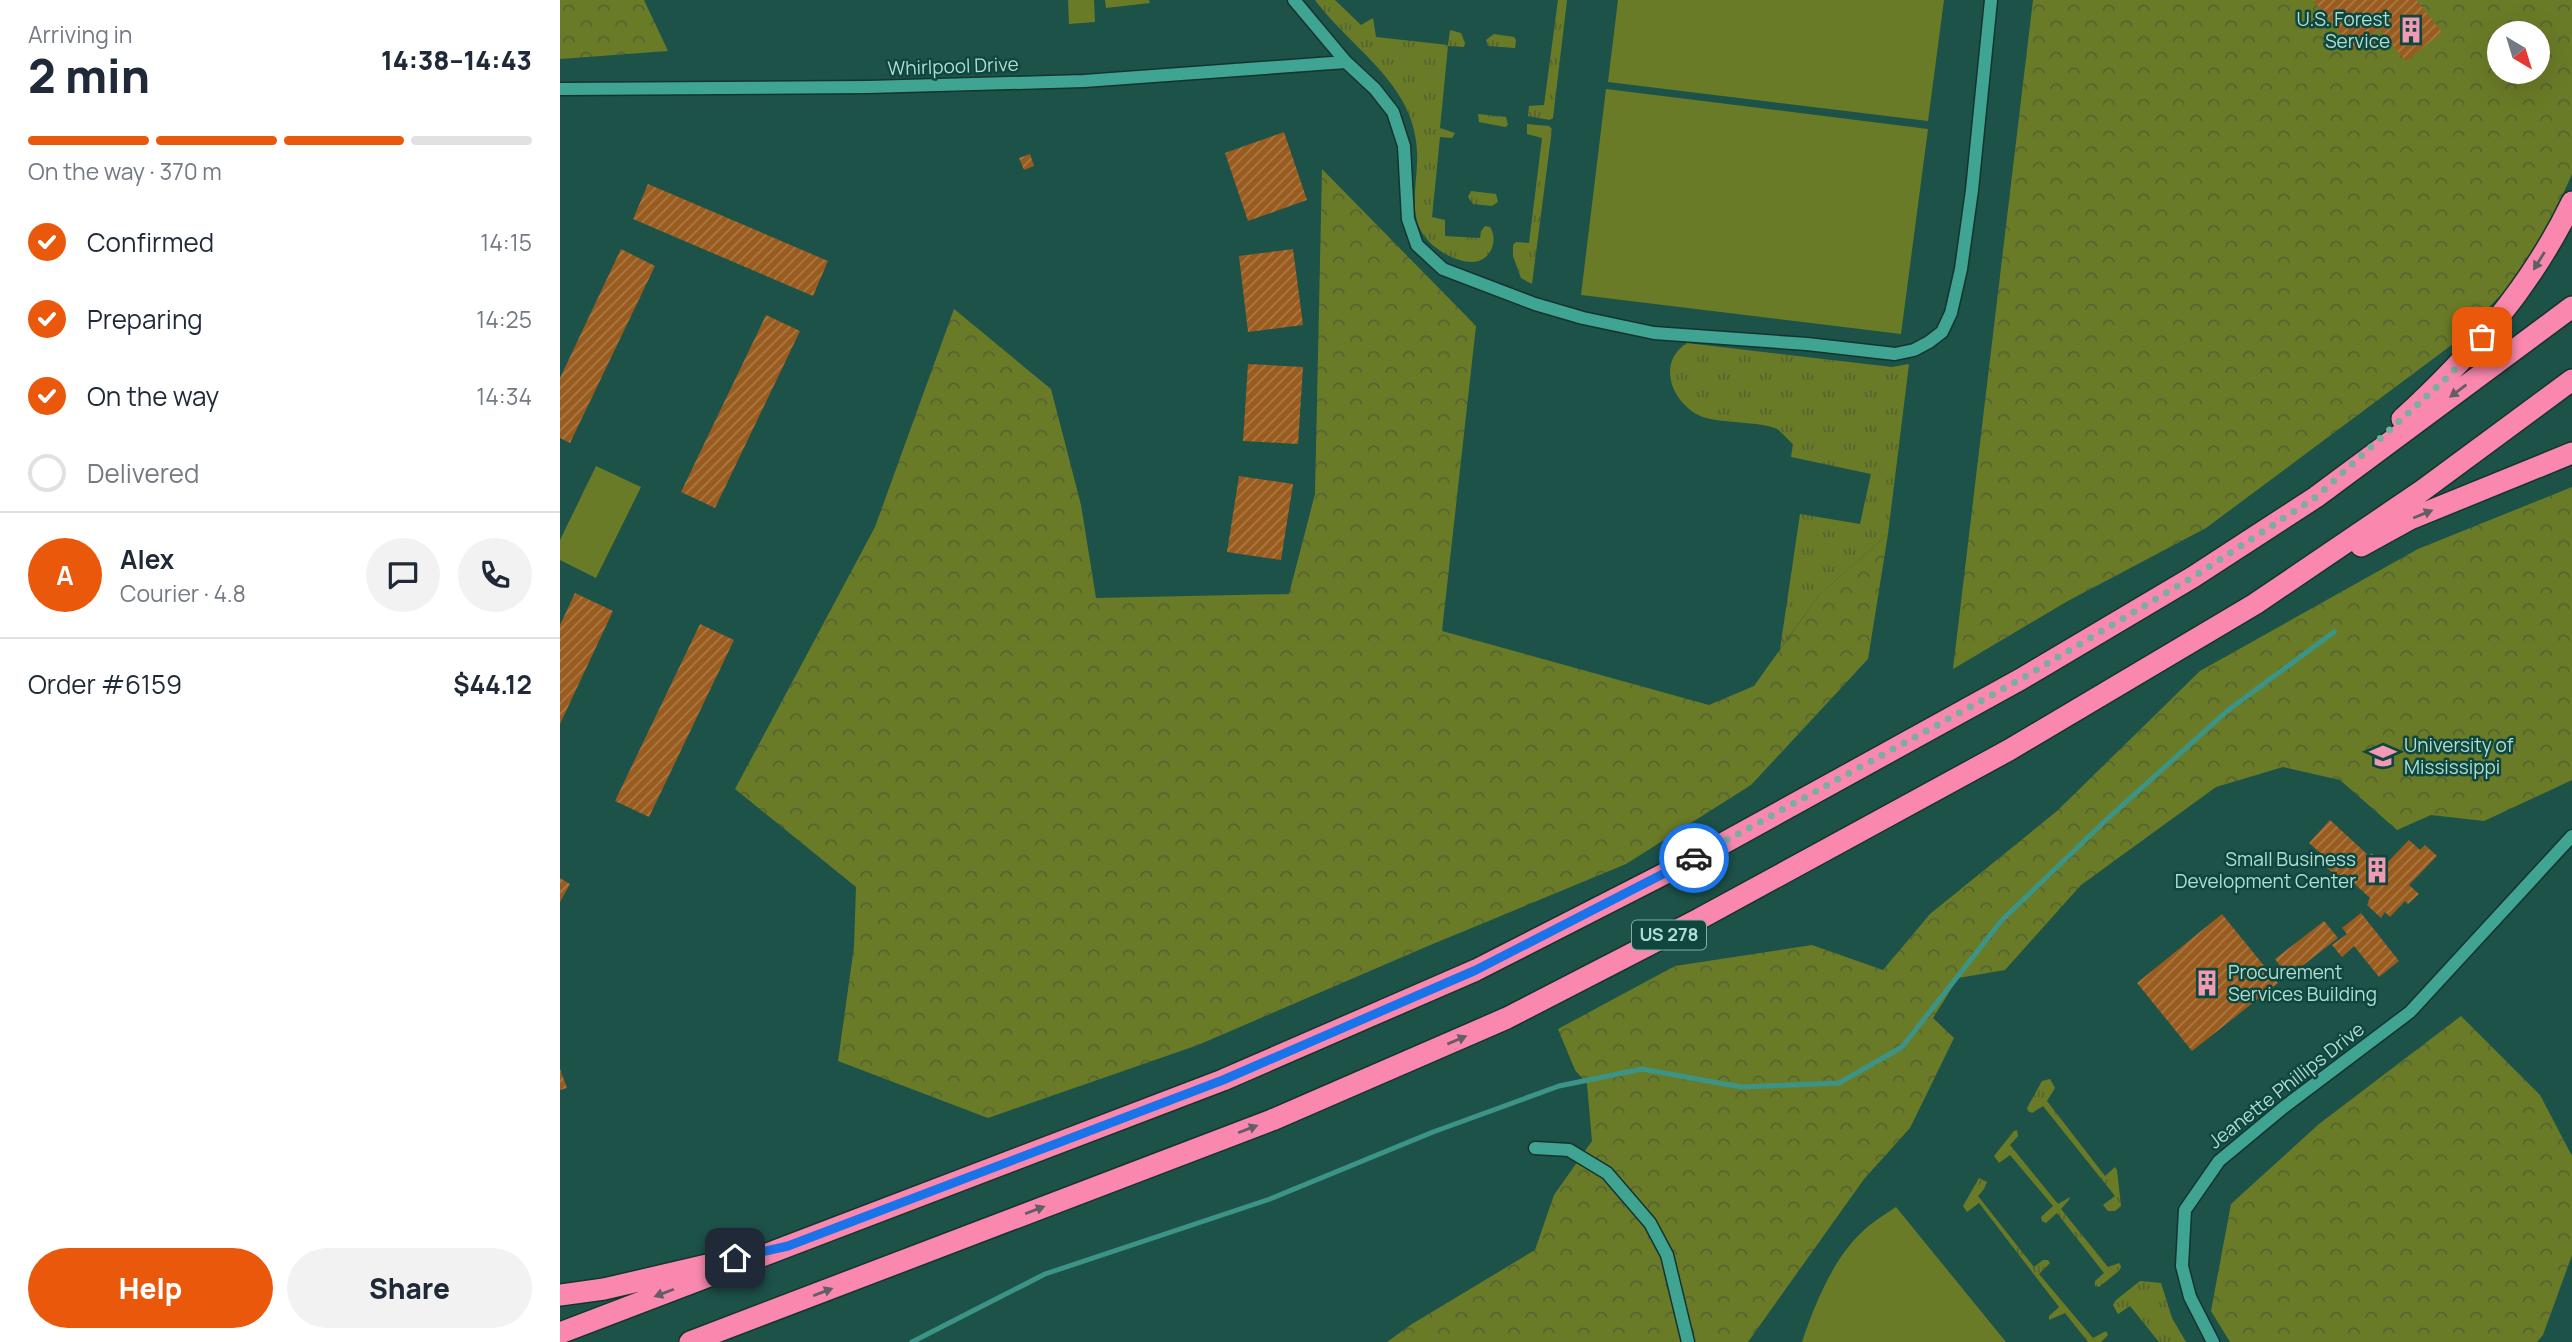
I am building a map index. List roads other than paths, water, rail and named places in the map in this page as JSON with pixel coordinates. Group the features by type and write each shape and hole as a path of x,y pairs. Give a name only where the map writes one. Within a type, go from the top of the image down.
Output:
{"highway":[{"path":"2316,497 2450,375 2515,299 2559,229 2572,202"},
{"name":"US 278","path":"560,1333 1223,1080 1476,970 1711,850 2021,679 2193,577 2316,497 2572,307"},
{"name":"US 278","path":"690,1342 1272,1120 1507,1018 1699,919 1997,757 2255,604 2423,489 2572,380"},
{"path":"2255,604 2410,519 2572,453"},
{"path":"560,1295 604,1289 788,1246"},
{"path":"718,1342 776,1310"}],"street":[{"path":"1294,0 1346,62 1376,89 1393,111 1404,146 1408,219 1417,245 1443,269 1535,304 1583,318 1654,333 1807,344 1895,354 1914,350 1929,342 1941,332 1951,313 1961,269 1972,190 1991,0"},
{"name":"Whirlpool Drive","path":"560,89 868,87 1084,81 1346,62"},
{"name":"Jeanette Phillips Drive","path":"2213,1342 2190,1297 2182,1266 2185,1210 2219,1161 2284,1107 2410,1012 2572,836"},
{"path":"1535,1149 1569,1150 1607,1173 1650,1223 1667,1255 1688,1342"}],"waterway":[{"path":"912,1342 1045,1274 1270,1199 1433,1132 1559,1086 1642,1069 1741,1087 1839,1083 1902,1047 2002,920 2106,820 2227,711 2334,632"}],"place":[{"name":"U.S. Forest Service","path":"2411,30"},
{"name":"University of Mississippi","path":"2383,756"},
{"name":"Small Business Development Center","path":"2377,870"},
{"name":"Procurement Services Building","path":"2207,983"}]}
